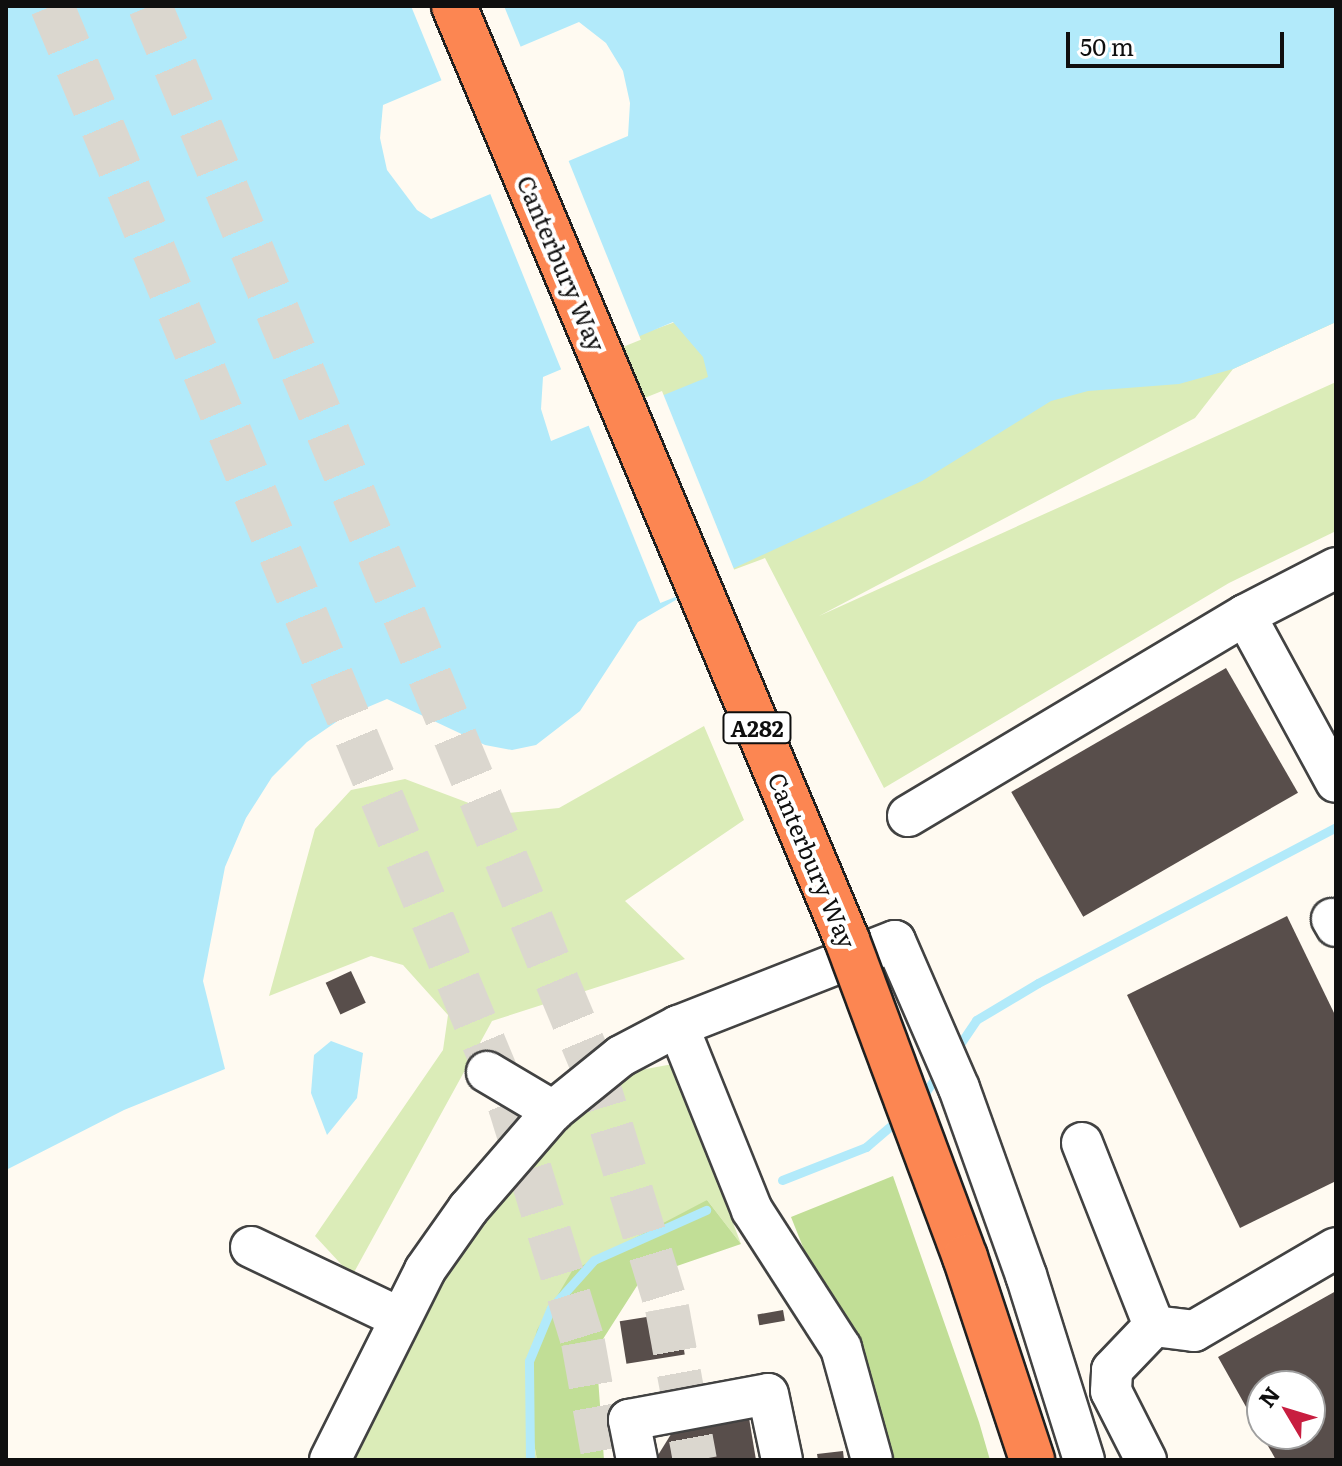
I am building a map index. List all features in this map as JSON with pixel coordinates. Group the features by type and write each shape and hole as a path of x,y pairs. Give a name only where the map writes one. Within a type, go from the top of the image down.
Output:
{"highway":[{"name":"Canterbury Way","path":"454,6 847,940 965,1257 1032,1460"}],"street":[{"path":"908,816 1245,615 1336,568"},
{"path":"1245,615 1336,782"},
{"path":"330,1460 398,1317 468,1209 553,1111 621,1056 678,1026 895,941 959,1088 1026,1275 1084,1460"},
{"path":"678,1026 752,1210 841,1348 872,1460"},
{"path":"487,1072 553,1111"},
{"path":"1082,1143 1154,1326"},
{"path":"251,1247 398,1317"},
{"path":"1154,1326 1194,1331 1336,1248"},
{"path":"1146,1460 1111,1391 1112,1370 1154,1326"},
{"path":"637,1460 629,1420 768,1394 782,1460"}],"green space":[{"path":"692,316 1336,322 1233,369 1195,418 819,616 1336,382 1336,531 1229,583 884,788 765,558 717,576 619,342"},
{"path":"704,726 744,820 625,901 685,959 492,1021 352,1276 315,1236 443,1050 448,1015 403,965 371,956 269,996 315,829 351,790 405,779 498,814 559,808"},
{"path":"673,1064 741,1244 707,1200 526,1398 537,1460 355,1460 450,1266 536,1143 624,1073"},
{"path":"893,1176 990,1460 888,1460 791,1217"},
{"path":"707,1200 741,1244 642,1278 596,1350 604,1460 537,1460 526,1398 529,1361 537,1330 572,1271"}],"water":[{"path":"6,6 1336,6 1336,322 1233,369 1179,384 1088,391 1051,401 922,481 717,576 638,622 580,711 536,745 512,750 485,745 387,699 342,718 307,742 272,777 246,818 225,867 203,981 225,1069 124,1110 6,1170","holes":["579,22 606,43 623,71 630,103 628,136 431,219 417,210 387,170 380,138 383,105","673,322 703,357 708,377 551,441 541,409 543,377"]},
{"path":"331,1041 363,1053 357,1098 327,1135 311,1093 314,1055"}],"pier":[{"path":"411,6 504,6 522,50 443,84"},
{"path":"567,157 641,340 562,371 488,189"},
{"path":"662,391 735,573 660,603 587,421"}],"building":[{"path":"1226,668 1298,793 1083,917 1011,792"},
{"path":"1287,916 1336,1017 1336,1181 1240,1228 1127,995"},
{"path":"351,971 366,1003 340,1015 326,983"},
{"path":"1336,1291 1336,1460 1276,1460 1270,1450 1326,1450 1326,1370 1246,1370 1246,1407 1218,1357"},
{"path":"783,1310 785,1321 759,1325 757,1315"},
{"path":"678,1312 685,1354 626,1364 620,1321"},
{"path":"749,1418 756,1460 655,1460 673,1431"},
{"path":"843,1451 844,1460 818,1460 817,1454"}],"waterway":[{"path":"956,1050 976,1020 1038,983 1336,827"},
{"path":"921,1099 940,1071"},
{"path":"782,1180 866,1147 901,1117"},
{"path":"530,1460 529,1361 551,1308 594,1260 706,1210"}],"tunnel":[{"path":"52,6 510,1106 583,1342 604,1460"},
{"path":"150,6 592,1065 667,1308 695,1460"}]}
